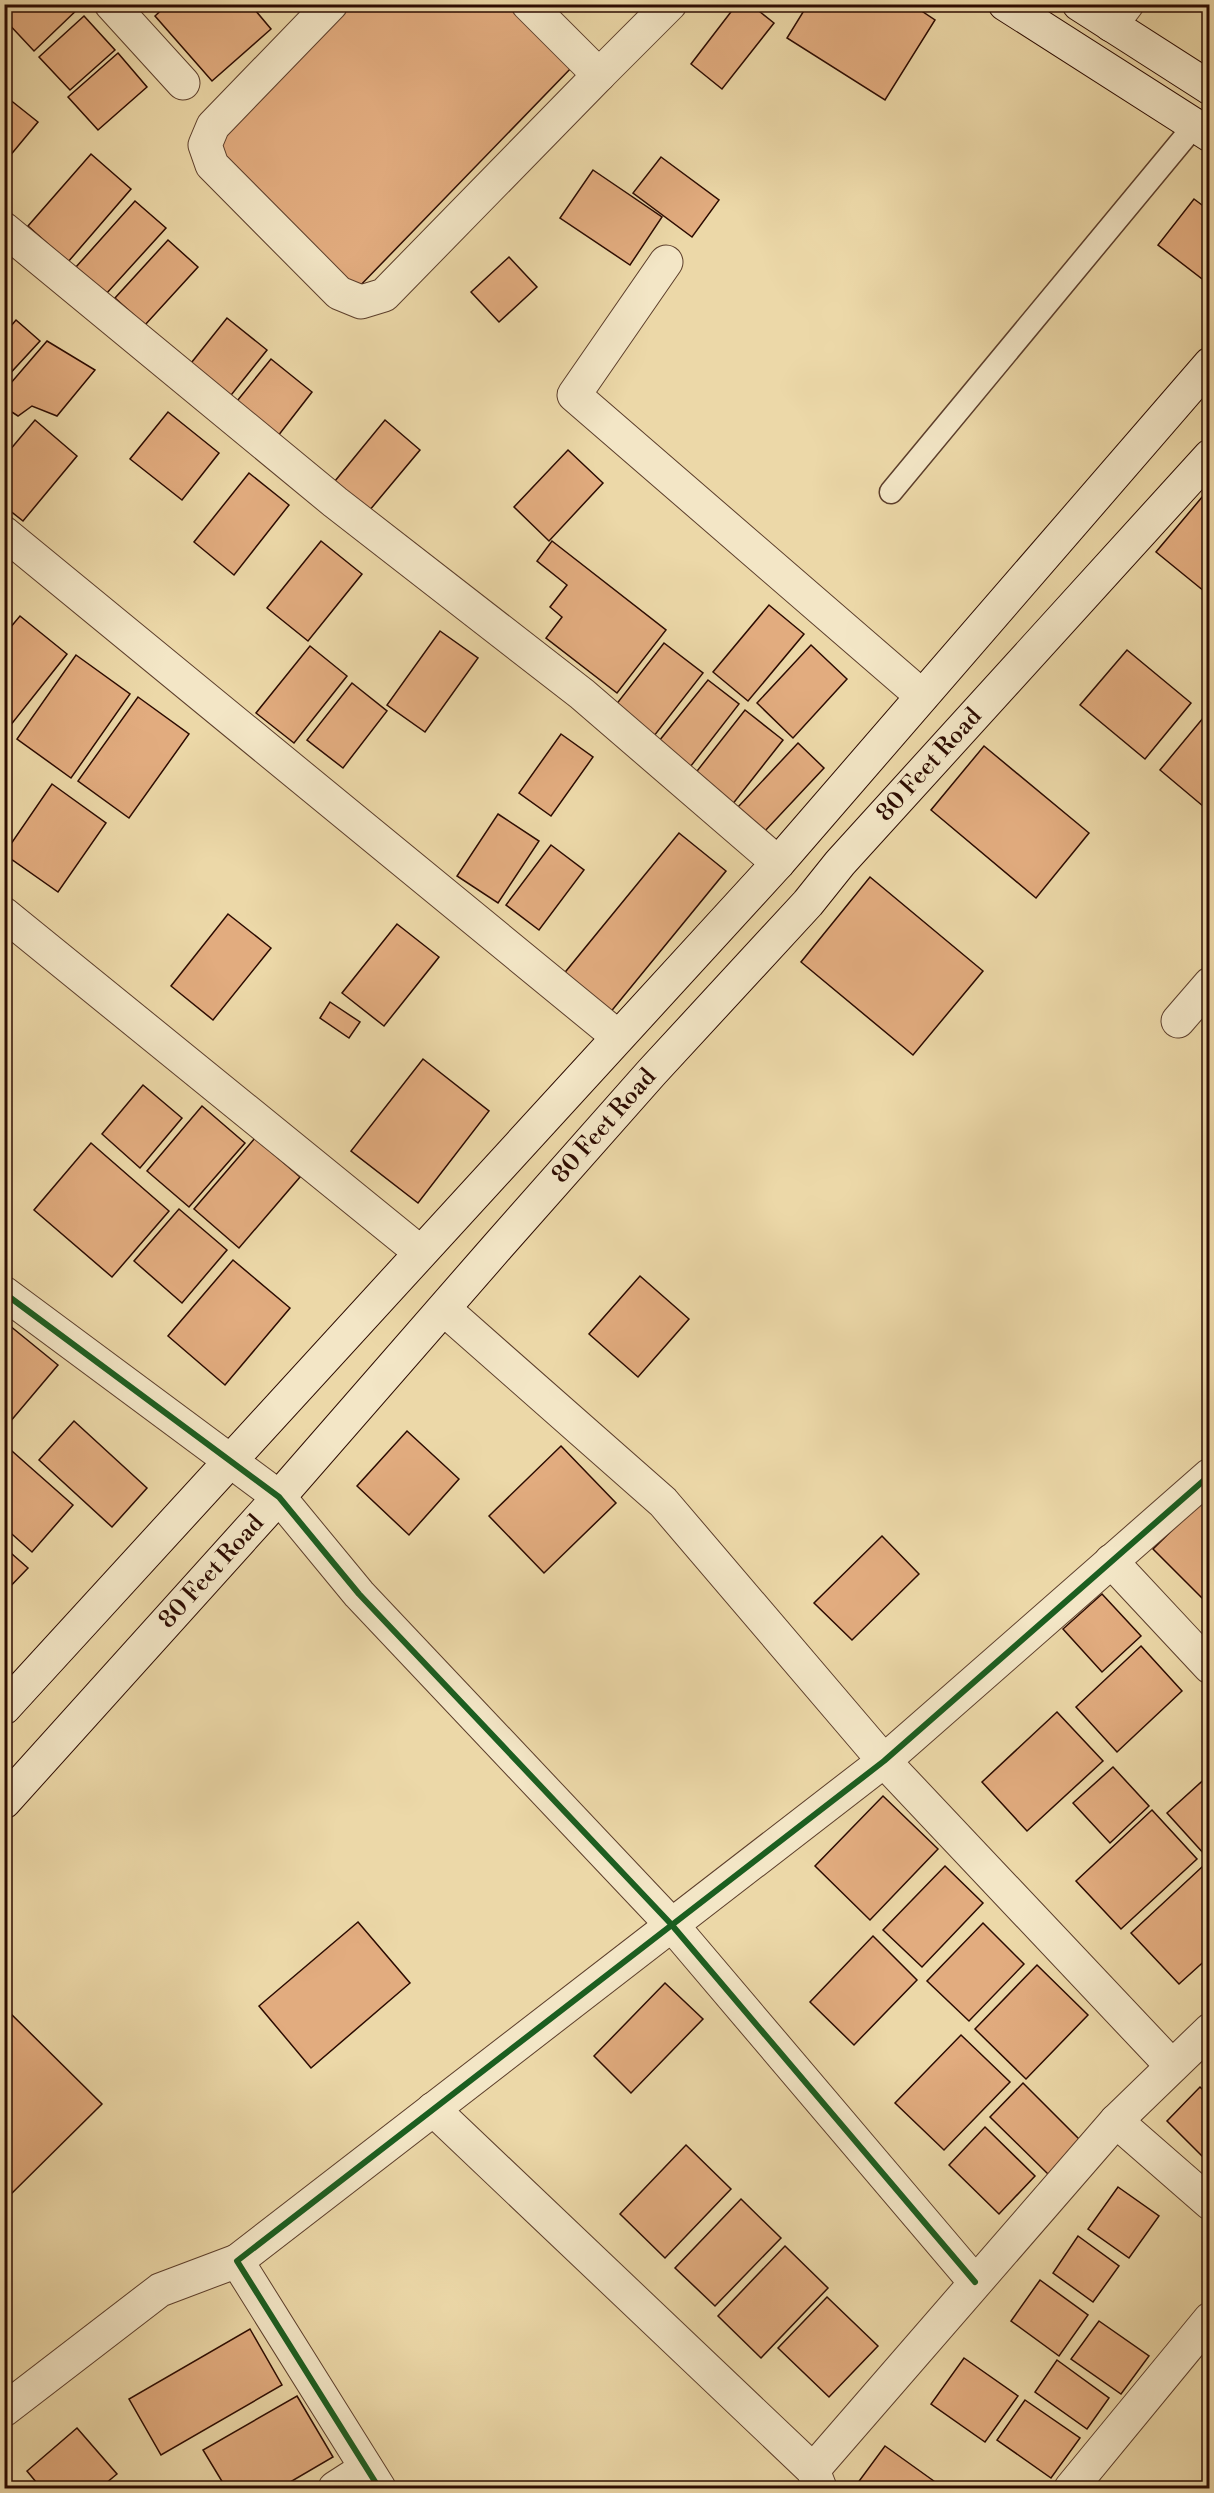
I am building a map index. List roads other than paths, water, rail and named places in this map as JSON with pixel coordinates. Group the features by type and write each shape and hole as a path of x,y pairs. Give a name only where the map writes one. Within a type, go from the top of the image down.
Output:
{"street":[{"path":"331,4 213,126 205,145 212,165 339,293 361,302 384,295 670,4"},
{"path":"528,4 599,75"},
{"path":"1005,4 1202,130"},
{"path":"1079,4 1119,15 1209,88"},
{"path":"116,6 183,83"},
{"path":"4,229 335,502 582,694 778,863"},
{"path":"666,262 574,395 922,696"},
{"name":"80 Feet Road","path":"4,1708 232,1462 420,1252 778,863 1209,364"},
{"name":"80 Feet Road","path":"4,1802 279,1497 652,1072 808,903 848,854 1209,456"},
{"path":"4,533 617,1036"},
{"path":"4,914 420,1252"},
{"path":"1178,1021 1209,984"},
{"path":"4,1293 279,1497 359,1594 670,1924 975,2282"},
{"path":"444,1309 663,1502 884,1761 1172,2066"},
{"path":"4,2410 160,2290 237,2261 670,1924 884,1761 1209,1475"},
{"path":"1111,1561 1209,1667"},
{"path":"433,2109 817,2479 975,2282 1116,2121 1209,2030"},
{"path":"1116,2121 1209,2203"},
{"path":"237,2261 373,2478 335,2488"},
{"path":"1080,2485 1209,2319"}],"lane":[{"path":"891,492 1202,130"}]}
